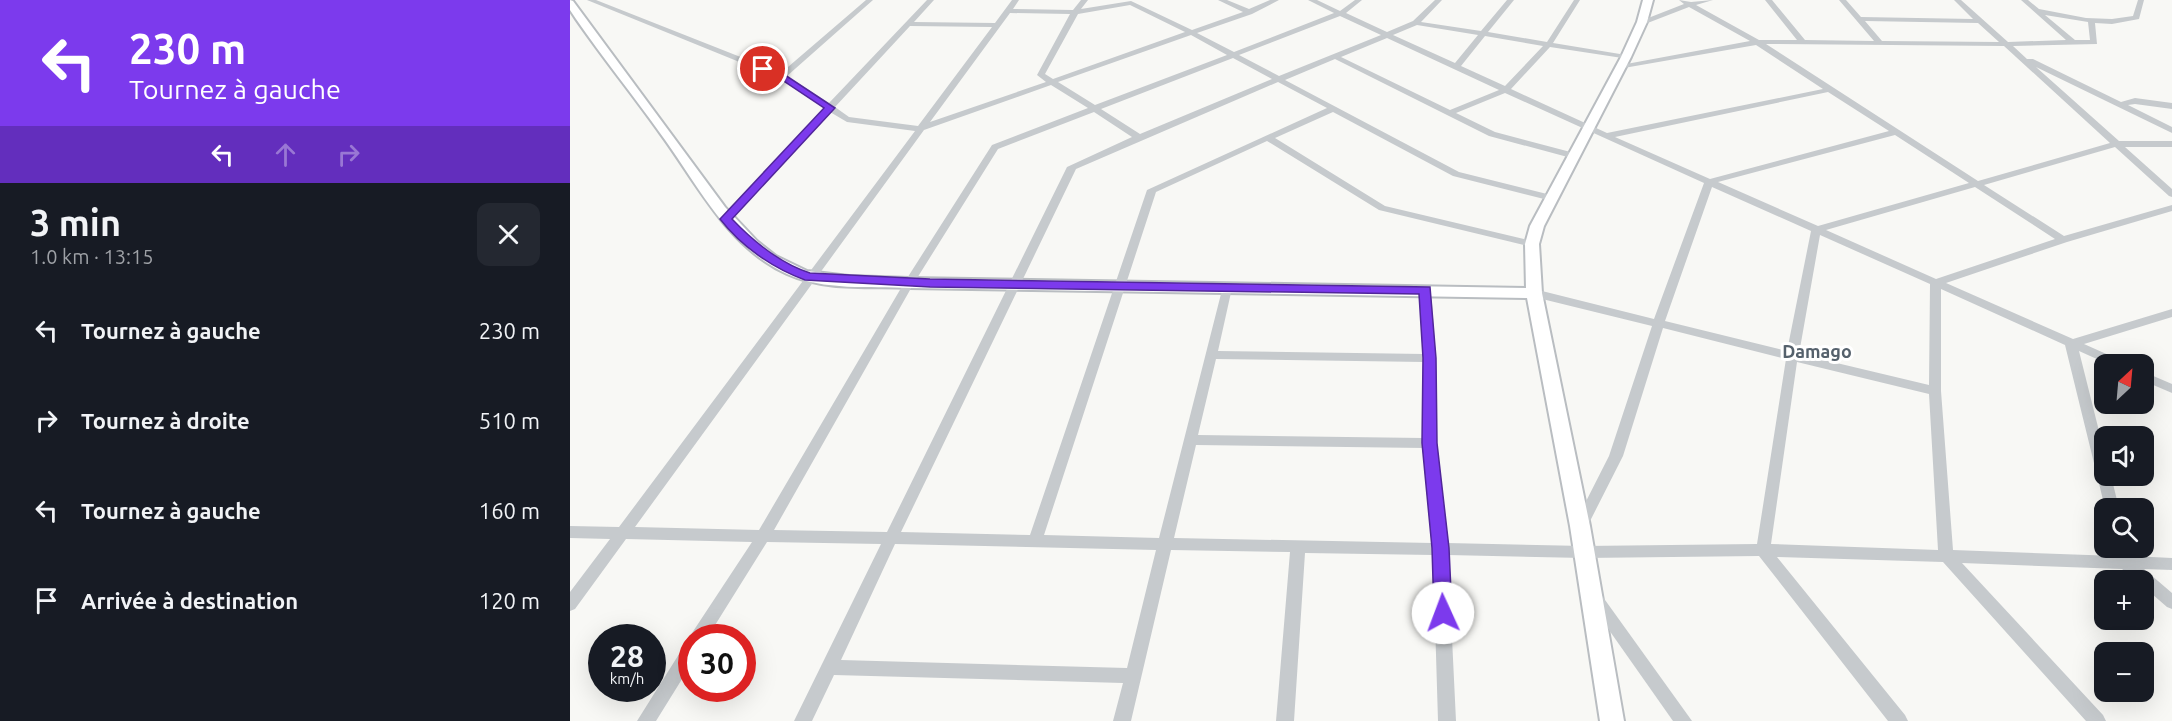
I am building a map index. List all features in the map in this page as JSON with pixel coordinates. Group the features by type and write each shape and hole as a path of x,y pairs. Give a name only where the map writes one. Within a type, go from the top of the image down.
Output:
{"main road":[{"path":"1612,721 1580,526 1534,293 1532,244 1537,226 1591,127 1623,62 1642,22 1648,0"},
{"path":"570,3 685,158 725,219 744,238 769,257 792,271 809,277 909,283 1534,293"}],"street":[{"path":"590,0 782,76 847,119 920,129 1249,12 1276,0"},
{"path":"782,76 870,0"},
{"path":"725,219 931,0"},
{"path":"570,604 809,277 1016,0"},
{"path":"1085,0 1074,12 1041,75 1138,137"},
{"path":"1221,0 1249,12"},
{"path":"1311,0 1591,127 1606,136 2094,354"},
{"path":"707,624 763,536 909,283 994,147 1342,13 1359,0"},
{"path":"803,721 1012,285 1072,167 1138,137 1416,22 1439,0"},
{"path":"1457,66 1511,0"},
{"path":"1449,113 1507,89 1549,44 1577,0"},
{"path":"1642,22 1687,2 1710,0"},
{"path":"1768,0 1802,41"},
{"path":"1842,0 1879,42"},
{"path":"1957,0 2172,194"},
{"path":"2024,0 2074,43"},
{"path":"2036,10 2091,19 2126,21 2136,17 2140,1 2129,0"},
{"path":"1687,2 1757,42 1827,90 1977,183 2063,240"},
{"path":"1008,11 1074,12 1131,3 1190,32 1456,174 1552,198"},
{"path":"1858,19 1980,21"},
{"path":"1416,22 1549,44 1623,62 1757,42 2005,44 2094,42 2091,19"},
{"path":"908,24 998,25"},
{"path":"2018,55 2123,104 2172,130"},
{"path":"1334,56 1492,134 1575,156"},
{"path":"1606,136 1827,90"},
{"path":"2123,104 2135,101 2172,106"},
{"path":"1035,541 1152,190 1332,109"},
{"path":"1709,182 1896,132"},
{"path":"1268,138 1382,208 1532,244"},
{"path":"1816,230 2116,144 2172,144"},
{"path":"1580,526 1616,456 1659,322 1709,182"},
{"path":"1935,283 2063,240 2172,208"},
{"path":"1816,230 1792,357 1763,550 1899,721"},
{"path":"1935,283 1935,391 1946,556 2097,721"},
{"path":"1122,721 1227,288"},
{"path":"1425,290 1430,358 1430,443 1440,548 1447,721"},
{"path":"1534,293 1935,391"},
{"path":"2071,344 2172,313"},
{"path":"2071,344 2110,498"},
{"path":"1210,355 1430,358"},
{"path":"2154,381 2172,389"},
{"path":"1190,440 1430,443"},
{"path":"570,532 1584,552 1763,550 1946,556 2094,555"},
{"path":"1284,721 1298,545"},
{"path":"2126,558 2172,602"},
{"path":"2139,558 2172,564"},
{"path":"1591,592 1683,721"},
{"path":"830,667 1133,676"},
{"path":"646,721 678,670"}],"district":[{"name":"Damago","path":"1817,352"}],"route":[{"path":"763,69 782,76 830,108 725,219 744,238 769,257 792,271 809,277 909,283 1425,290 1430,358 1430,443 1440,548 1443,613"}]}
